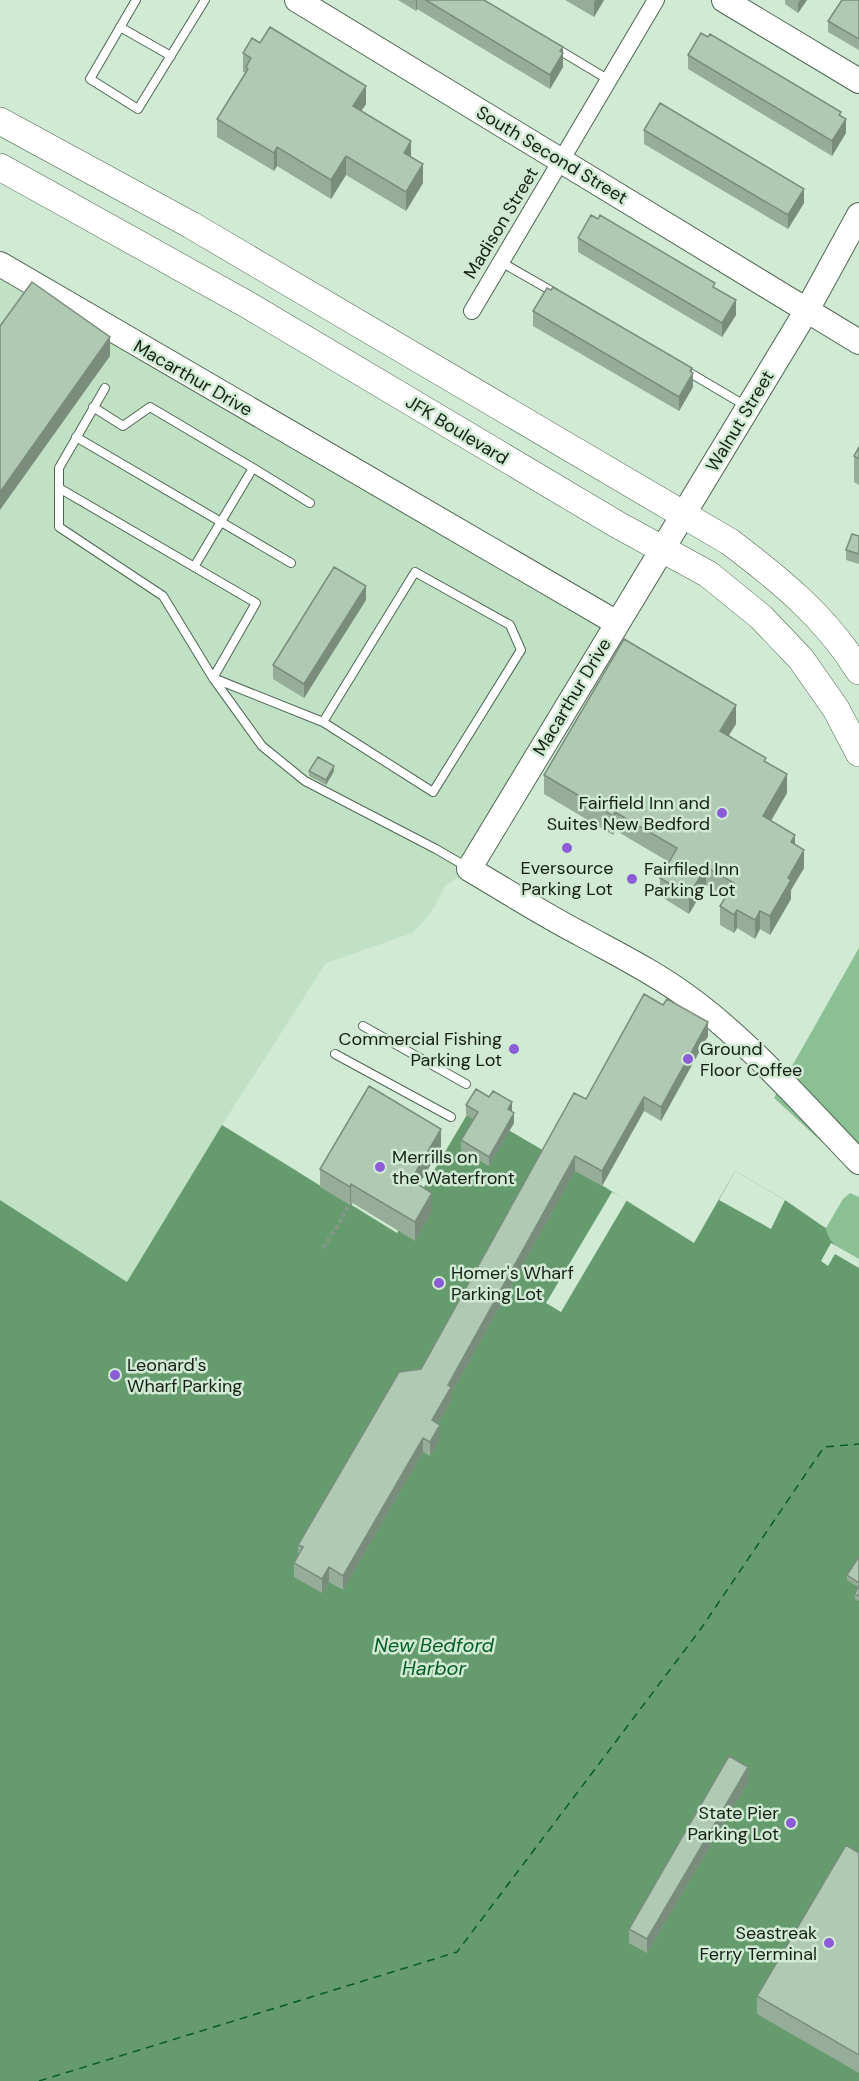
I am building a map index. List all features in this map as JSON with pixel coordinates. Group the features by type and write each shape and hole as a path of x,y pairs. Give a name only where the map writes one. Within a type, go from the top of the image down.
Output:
{"main road":[{"path":"0,121 191,225 730,542 795,593 829,630 859,671"},
{"name":"JFK Boulevard","path":"0,167 248,305 708,574 745,603 801,659 836,709 859,753"}],"street":[{"name":"South Second Street","path":"297,0 858,340"},
{"name":"Madison Street","path":"472,311 656,0"},
{"path":"724,0 859,81"},
{"name":"Walnut Street","path":"617,623 807,310 859,215"},
{"name":"Macarthur Drive","path":"0,264 617,623 469,868"},
{"path":"469,868 686,995 766,1066 859,1162"}],"lane":[{"path":"136,0 90,79 138,109 205,0"},
{"path":"120,27 171,56"},
{"path":"548,43 609,80"},
{"path":"501,262 561,297"},
{"path":"681,367 748,407"},
{"path":"105,388 59,468 59,527 163,596 213,678 262,746 305,781 469,868"},
{"path":"93,407 123,426 150,407 310,503"},
{"path":"76,437 291,563"},
{"path":"194,567 254,468"},
{"path":"59,488 256,603 213,678"},
{"path":"213,678 323,722 433,792 520,650 510,625 415,572 323,722"},
{"path":"363,1026 466,1084"},
{"path":"335,1054 451,1117"}],"path":[{"path":"323,1248 351,1202"},
{"path":"340,1221 344,1216"}],"shaded area":[{"path":"0,264 617,623 469,869 445,886 435,906 412,933 326,963 222,1125 297,1170 0,1467 116,1275 0,1200"},
{"path":"859,948 859,1176 774,1098"},
{"path":"850,1193 859,1197 859,1259 834,1244 826,1228 843,1199"}],"water":[{"name":"New Bedford Harbor","path":"471,1108 592,1179 694,1243 735,1171 785,1200 826,1228 834,1244 859,1259 859,2081 0,2081 0,1200 127,1282 222,1125 397,1233"}],"pier":[{"path":"735,1171 785,1200 771,1229 719,1200"},
{"path":"612,1192 627,1200 561,1312 546,1303"},
{"path":"831,1243 859,1259 859,1268 835,1254 828,1266 821,1261"}],"building":[{"path":"426,0 484,0 563,47 560,51 563,53 550,75"},
{"path":"842,0 859,0 859,39 828,21"},
{"path":"270,27 366,86 353,106 411,141 404,153 423,164 406,192 346,156 331,180 277,147 274,153 217,119 248,69 246,67 251,58 243,53 252,38 260,43"},
{"path":"701,33 708,37 710,34 841,112 839,115 846,119 832,141 688,55"},
{"path":"660,103 804,189 788,215 644,130"},
{"path":"591,215 598,219 600,215 715,283 713,287 736,300 722,323 578,238"},
{"path":"32,282 110,337 0,492 0,326"},
{"path":"553,287 692,368 690,371 693,373 679,397 533,311 547,288 551,290"},
{"path":"859,447 859,459 854,456"},
{"path":"852,534 859,536 859,554 846,550"},
{"path":"334,567 366,586 304,684 273,665"},
{"path":"624,639 736,705 720,731 766,758 764,761 787,774 763,816 795,835 791,842 804,850 788,878 791,880 770,916 760,911 755,920 737,910 734,915 720,906 734,883 706,867 689,895 660,878 677,848 615,812 613,816 544,775"},
{"path":"318,757 334,766 326,780 309,771"},
{"path":"644,994 663,1005 667,999 708,1022 661,1107 644,1097 602,1171 575,1156 448,1385 451,1387 432,1420 440,1425 430,1442 423,1438 343,1576 329,1567 322,1579 294,1563 303,1547 298,1545 399,1372 421,1369 574,1093 586,1099"},
{"name":"Merrills on the Waterfront","path":"369,1086 441,1129 411,1180 432,1193 415,1222 351,1184 350,1187 320,1169"},
{"path":"476,1089 489,1097 493,1091 512,1102 508,1109 514,1113 489,1157 461,1140 478,1112 466,1105"},
{"path":"859,1558 859,1583 847,1575"},
{"path":"729,1756 748,1767 647,1939 629,1929"},
{"name":"Seastreak Ferry Terminal","path":"846,1845 859,1853 859,2055 757,1996"}],"ferry route":[{"path":"39,2081 457,1952 700,1630 824,1447 859,1444"}],"place":[{"name":"Fairfield Inn and Suites New Bedford","path":"722,813"},
{"name":"Eversource Parking Lot","path":"567,848"},
{"name":"Fairfiled Inn Parking Lot","path":"632,879"},
{"name":"Commercial Fishing Parking Lot","path":"514,1049"},
{"name":"Ground Floor Coffee","path":"688,1059"},
{"name":"Merrills on the Waterfront","path":"380,1167"},
{"name":"Homer's Wharf Parking Lot","path":"439,1283"},
{"name":"Leonard's Wharf Parking","path":"115,1375"},
{"name":"State Pier Parking Lot","path":"791,1823"},
{"name":"Seastreak Ferry Terminal","path":"829,1943"}]}
